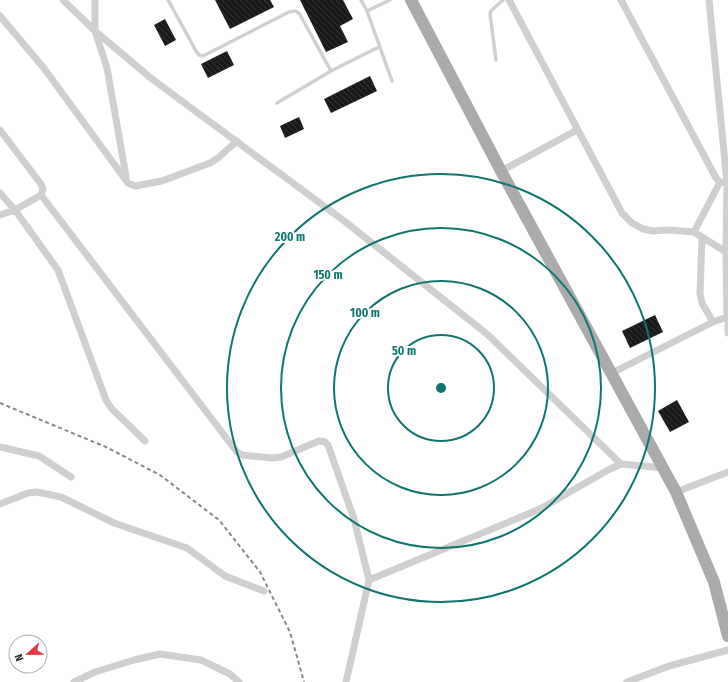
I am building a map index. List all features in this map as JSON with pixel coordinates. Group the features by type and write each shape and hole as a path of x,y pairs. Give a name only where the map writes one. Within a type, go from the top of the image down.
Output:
{"main road":[{"path":"411,0 501,171 676,492 714,582 728,636"}],"street":[{"path":"63,0 95,31 152,78 343,220 487,334 621,464"},
{"path":"95,0 95,31 107,68 126,178"},
{"path":"509,0 622,213 638,227 653,231 694,232 726,252"},
{"path":"621,0 716,178 723,182"},
{"path":"709,0 723,182 728,334"},
{"path":"0,16 43,67 126,178 128,183 135,186 162,181 210,163 218,158 236,141"},
{"path":"0,130 41,184 43,189 41,195 14,210 0,215"},
{"path":"501,171 577,130"},
{"path":"694,232 723,182"},
{"path":"0,193 58,270 106,400 111,408 145,441"},
{"path":"41,195 237,452 272,458 281,457 319,441 325,442 328,445 354,519 369,580 346,682"},
{"path":"702,237 700,294 702,303 713,322"},
{"path":"612,373 713,322 728,317"},
{"path":"0,446 39,456 72,477"},
{"path":"369,580 540,509 621,464 664,468"},
{"path":"676,492 728,472"},
{"path":"0,504 28,493 37,492 61,497 114,523 187,548 225,576 264,591"},
{"path":"627,682 669,666 728,650"},
{"path":"74,682 95,672 160,654 201,660 230,674 238,682"}],"lane":[{"path":"168,0 196,51 199,55 203,56 289,12 295,11 299,13 331,71"},
{"path":"361,0 367,11 392,81"},
{"path":"367,11 390,0"},
{"path":"496,60 490,14 491,11 503,0"},
{"path":"277,103 331,71 379,47"}],"building":[{"path":"215,0 270,0 274,7 230,29"},
{"path":"300,0 343,0 353,19 340,26 348,42 326,52"},
{"path":"165,19 176,40 165,46 154,25"},
{"path":"227,51 234,65 208,78 201,64"},
{"path":"370,76 377,91 331,113 324,99"},
{"path":"299,117 304,129 285,138 280,126"},
{"path":"655,315 663,332 630,348 622,331"},
{"path":"677,400 689,422 670,432 658,411"}],"railway":[{"path":"0,403 106,447 160,475 219,520 260,572 290,632 304,682"}]}
